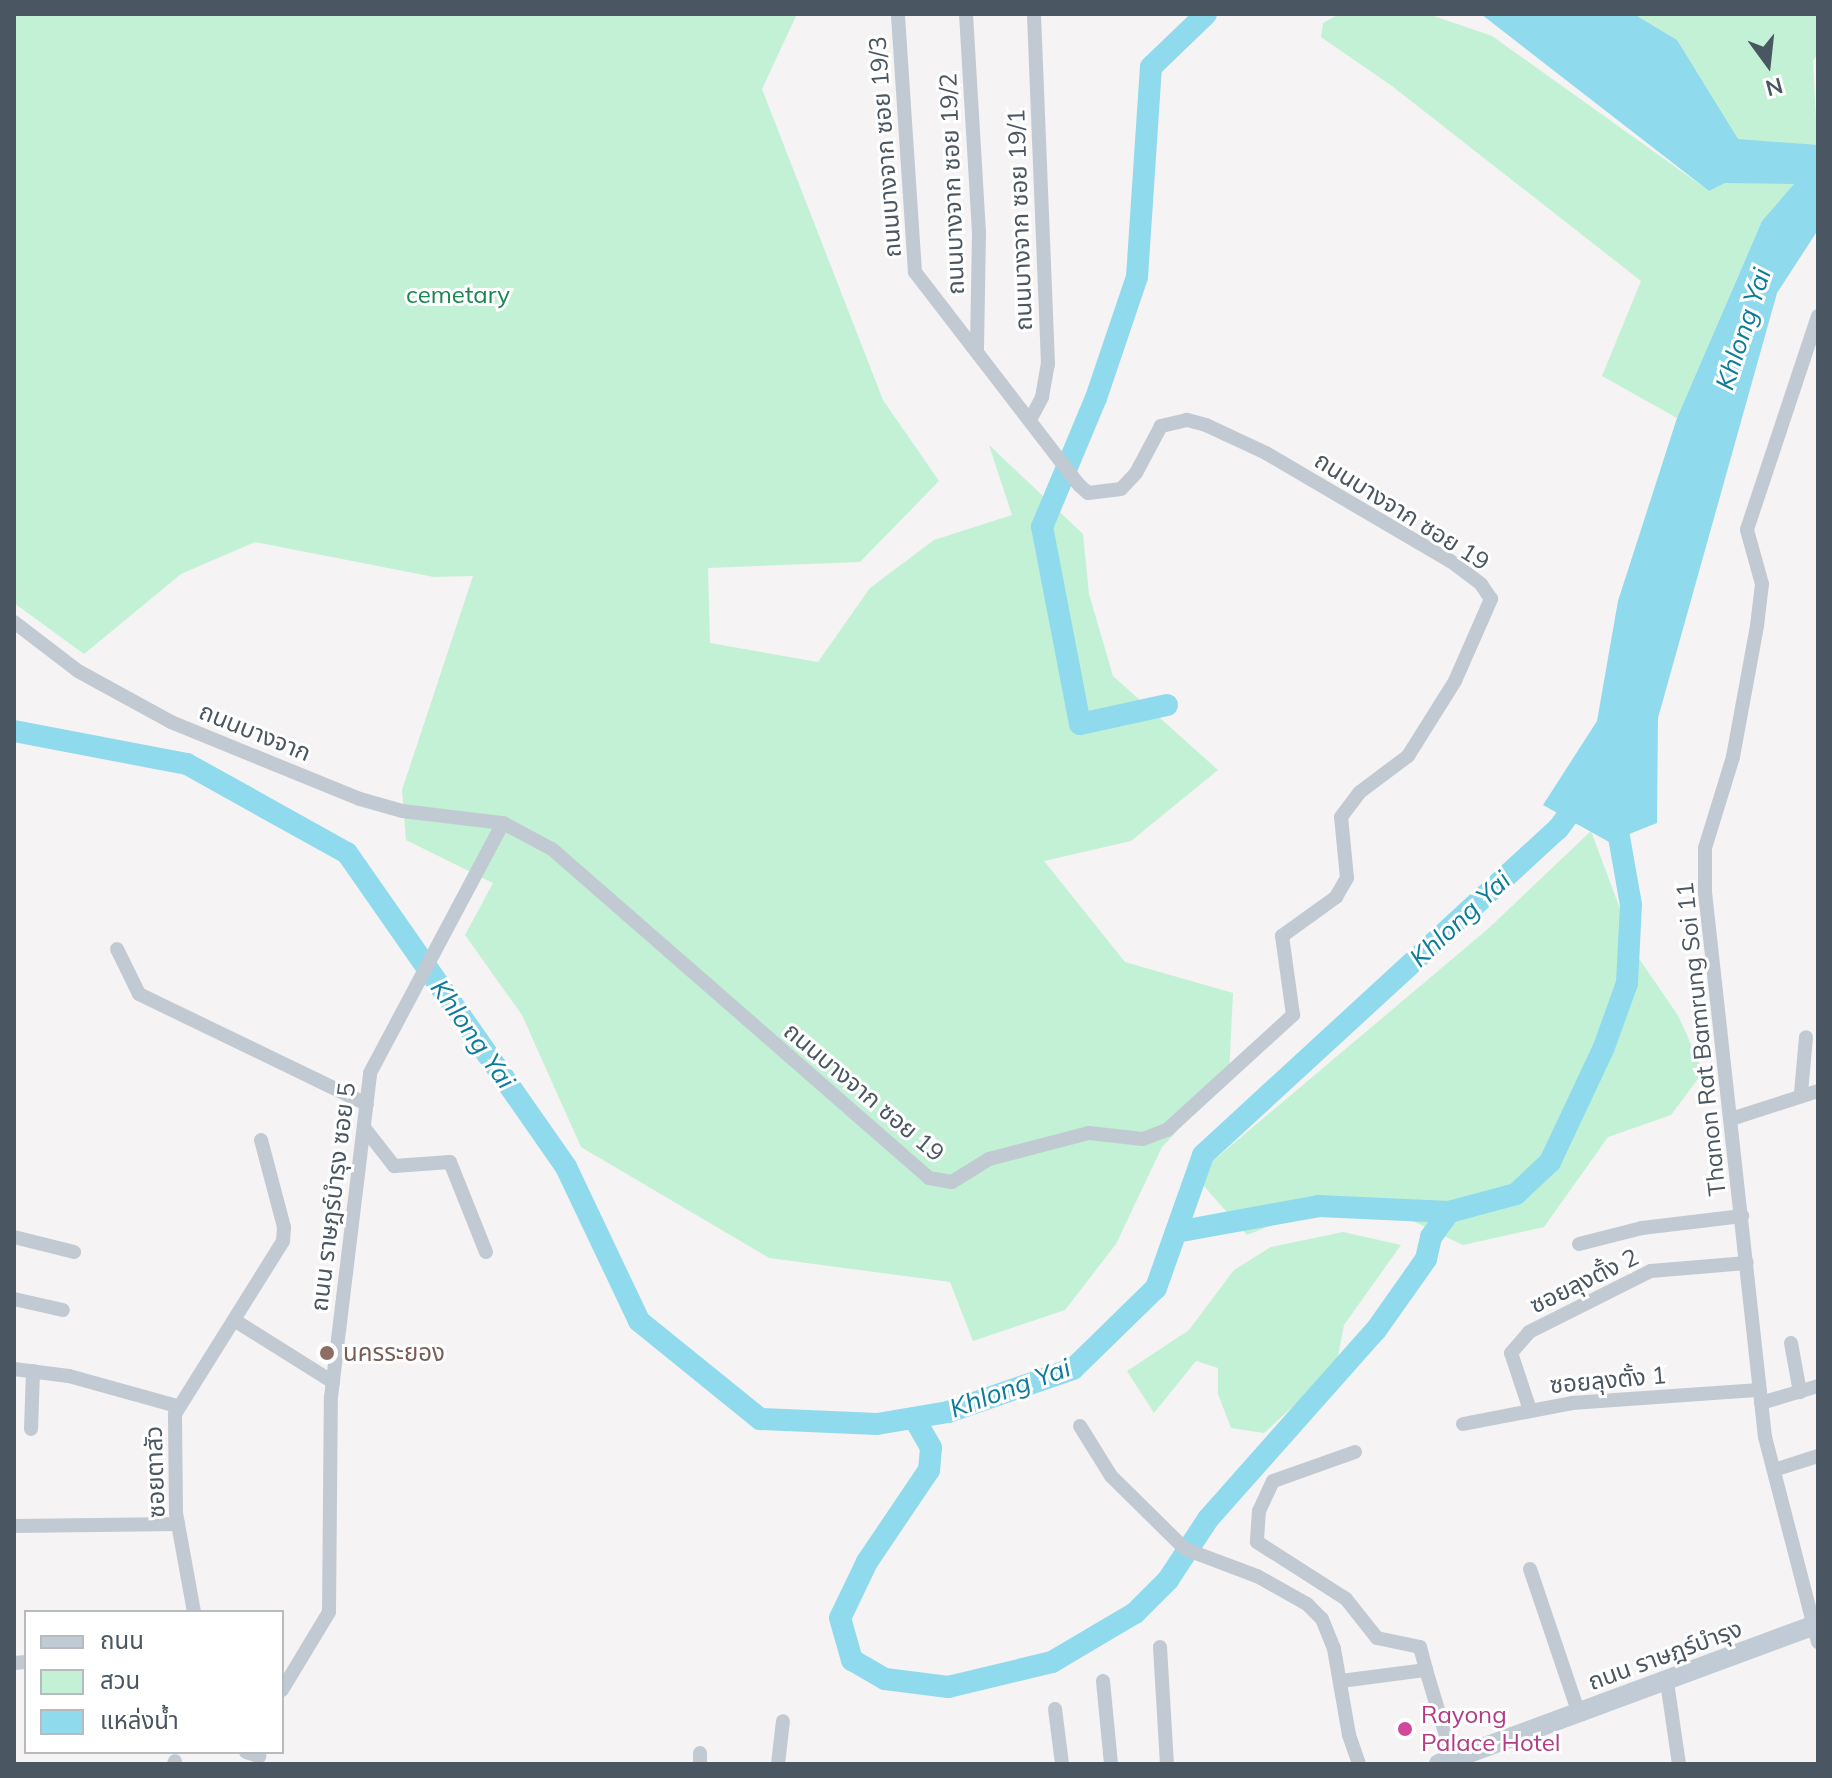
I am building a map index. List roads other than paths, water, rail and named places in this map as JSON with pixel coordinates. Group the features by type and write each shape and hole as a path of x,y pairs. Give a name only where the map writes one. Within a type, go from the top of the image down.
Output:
{"street":[{"name":"ถนนบางจาก ซอย 19/3","path":"898,14 913,263 920,282 977,352"},
{"name":"ถนนบางจาก ซอย 19/2","path":"966,14 979,233 977,352"},
{"name":"ถนนบางจาก ซอย 19/1","path":"1030,420 1042,397 1048,364 1034,14"},
{"name":"Thanon Rat Bamrung Soi 11","path":"1816,1631 1774,1470 1760,1396 1705,848 1733,757 1757,626 1762,584 1747,530 1818,316"},
{"name":"ถนนบางจาก ซอย 19","path":"503,823 552,849 929,1178 952,1182 989,1159 1089,1133 1143,1139 1167,1130 1293,1015 1282,936 1336,897 1347,878 1341,817 1360,792 1408,756 1455,681 1491,599 1481,584 1450,561 1266,453 1197,422 1175,420 1161,426 1136,473 1121,489 1099,494 1079,485 977,352"},
{"name":"ถนนบางจาก","path":"14,622 78,671 171,722 360,799 402,811 503,823"},
{"name":"ถนน ราษฎร์บำรุง ซอย 5","path":"284,1686 295,1662 319,1634 329,1612 333,1574 333,1382 366,1130 370,1073 503,823"},
{"path":"117,949 139,994 367,1104"},
{"path":"1801,1093 1806,1037"},
{"path":"1731,1119 1801,1093 1818,1091"},
{"path":"366,1130 394,1166 450,1162 486,1252"},
{"name":"ซอยตาสัว","path":"194,1610 178,1524 177,1406 283,1241 284,1227 261,1140"},
{"path":"1579,1244 1642,1228 1742,1216"},
{"path":"14,1237 74,1252"},
{"name":"ซอยลุงตั้ง 2","path":"1530,1410 1511,1353 1529,1332 1651,1271 1747,1263"},
{"path":"14,1299 63,1310"},
{"path":"234,1320 333,1382"},
{"path":"1791,1343 1800,1392"},
{"path":"14,1369 177,1406"},
{"path":"31,1429 33,1371"},
{"name":"ซอยลุงตั้ง 1","path":"1463,1424 1530,1410 1760,1396 1800,1392 1818,1386"},
{"path":"1080,1426 1111,1476 1185,1549 1257,1576 1314,1611 1329,1632 1341,1681 1349,1735 1359,1764"},
{"path":"1355,1452 1273,1481 1259,1511 1257,1542 1346,1599 1377,1638 1423,1650 1446,1762"},
{"path":"1774,1470 1818,1456"},
{"path":"14,1526 178,1524"},
{"path":"1530,1569 1579,1714"},
{"name":"ถนน ราษฎร์บำรุง","path":"1446,1762 1816,1631"},
{"path":"1160,1647 1167,1764"},
{"path":"1341,1681 1426,1670"},
{"path":"1103,1681 1111,1764"},
{"path":"1667,1682 1679,1764"},
{"path":"1055,1709 1062,1764"},
{"path":"779,1764 783,1721"}],"water":[{"path":"1481,14 1634,14 1677,40 1738,139 1818,145 1818,230 1777,293 1658,718 1657,823 1609,842 1543,805 1597,721 1618,601 1677,418 1762,221 1794,184 1725,183 1709,191"}],"waterway":[{"path":"1167,705 1080,724 1042,527 1096,398 1137,277 1151,67 1206,14"},
{"name":"Khlong Yai","path":"14,731 187,764 347,853 566,1167 639,1321 760,1419 877,1424 948,1412 1073,1369 1156,1288 1203,1155 1558,829 1583,795"},
{"path":"1176,1232 1319,1206 1449,1212 1516,1194 1550,1162 1604,1047 1627,983 1631,905 1614,809"},
{"path":"914,1418 931,1448 929,1470 867,1562 840,1618 852,1660 885,1679 948,1687 1052,1662 1135,1613 1168,1580 1208,1519 1376,1330 1426,1259 1431,1237 1449,1212"}],"place":[{"name":"นครระยอง","path":"327,1353"},
{"name":"Rayong Palace Hotel","path":"1405,1729"}],"park label":[{"name":"cemetary","path":"458,295"}]}
